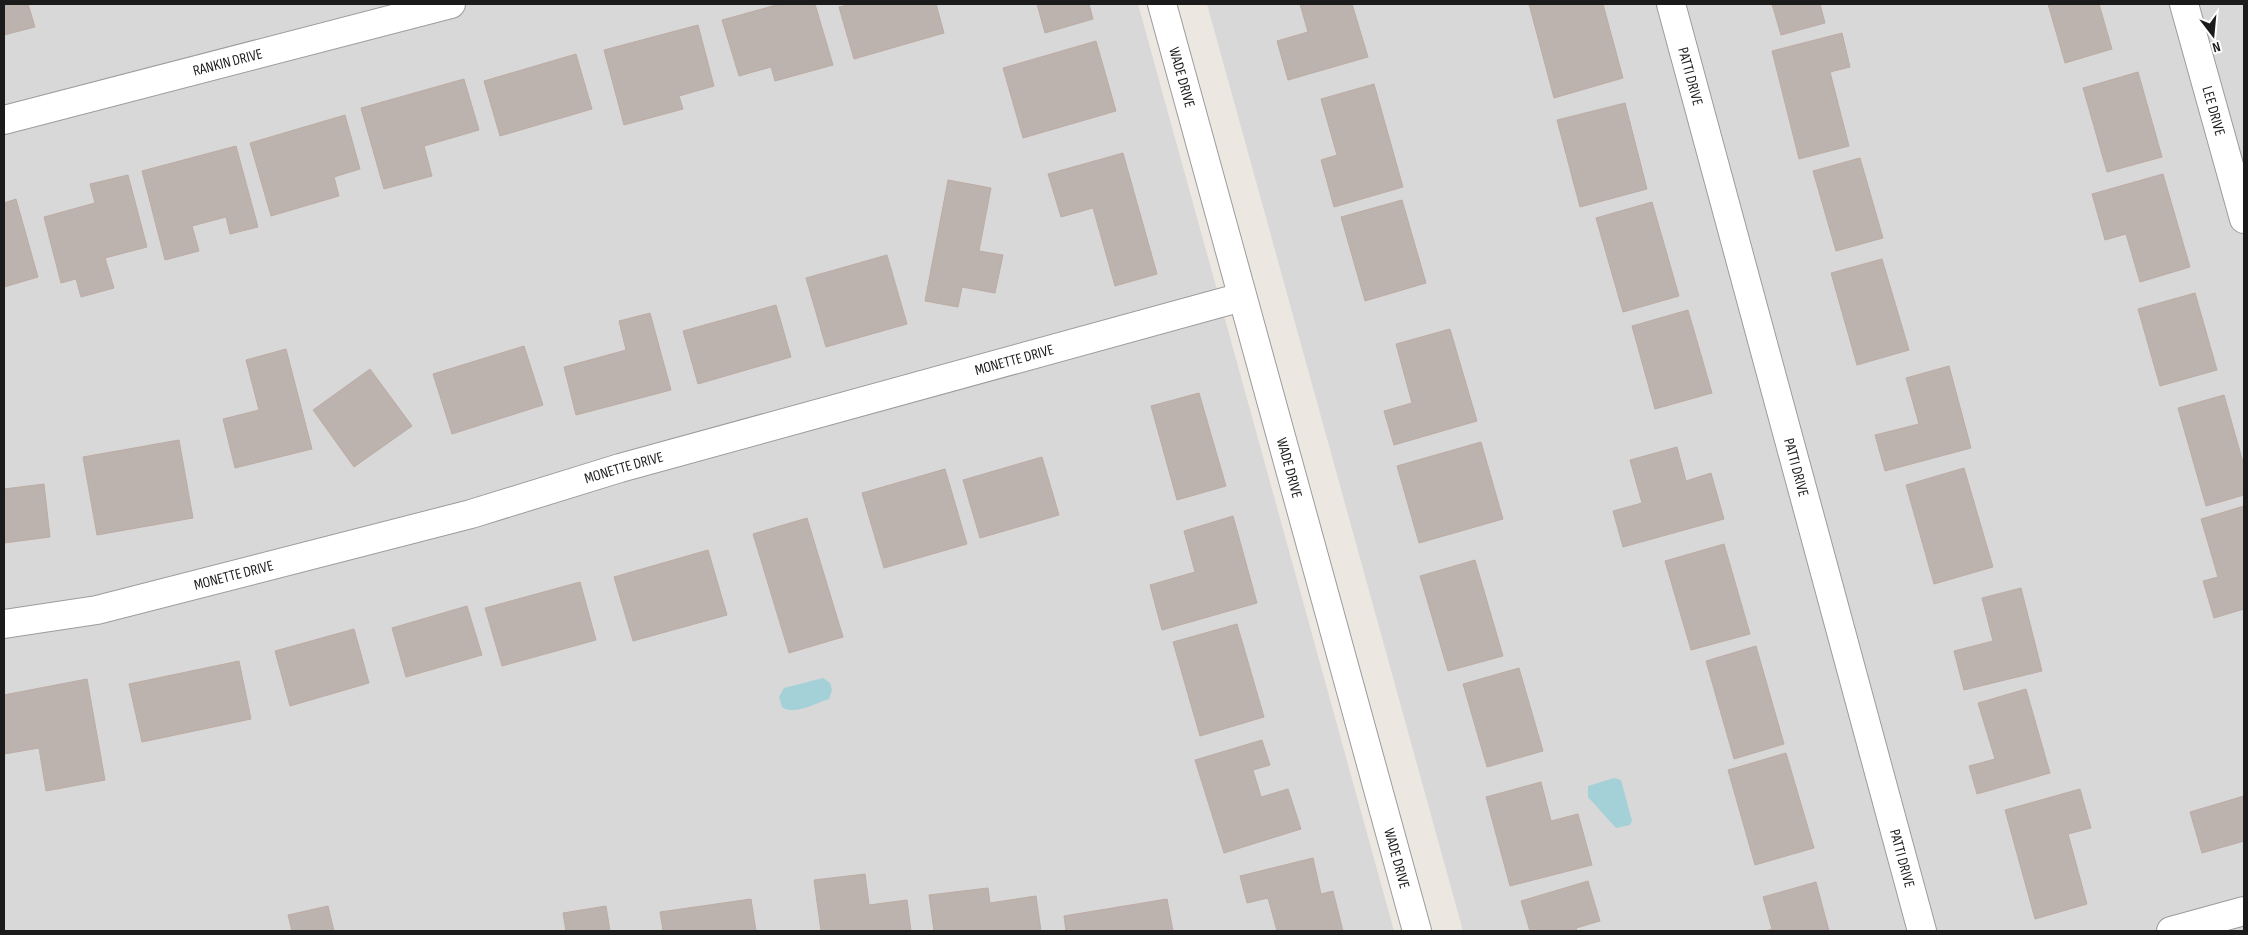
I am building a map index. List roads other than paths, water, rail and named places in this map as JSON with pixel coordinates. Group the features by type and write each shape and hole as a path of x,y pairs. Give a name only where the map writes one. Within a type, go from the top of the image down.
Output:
{"street":[{"name":"RANKIN DRIVE","path":"4,120 451,4"},
{"name":"WADE DRIVE","path":"1162,4 1417,931"},
{"name":"PATTI DRIVE","path":"1671,4 1922,931"},
{"name":"LEE DRIVE","path":"2184,4 2244,219"},
{"name":"MONETTE DRIVE","path":"4,624 98,610 471,514 620,468 1242,297"},
{"path":"2171,931 2244,911"}],"water":[{"path":"823,678 830,683 832,690 829,699 799,709 793,710 782,707 779,697 784,688"},
{"path":"1614,778 1621,780 1632,821 1630,825 1616,828 1588,797 1588,786"}]}
